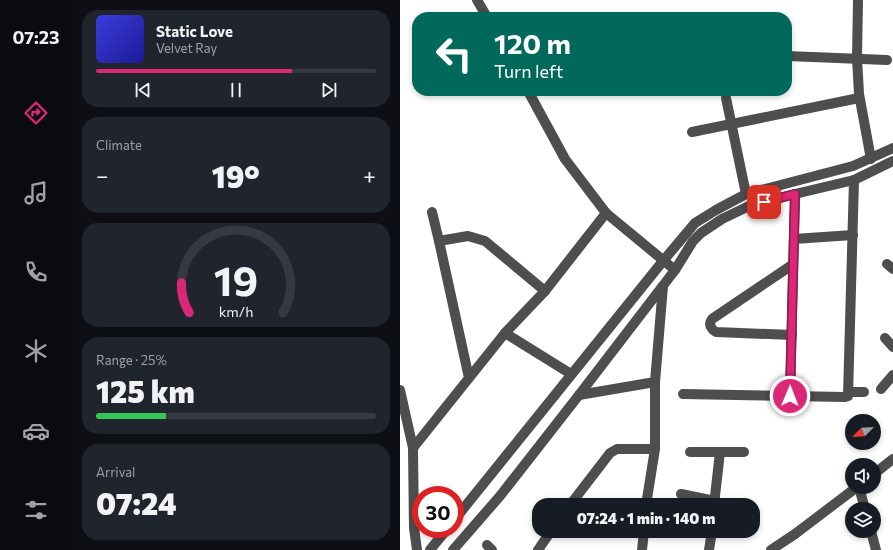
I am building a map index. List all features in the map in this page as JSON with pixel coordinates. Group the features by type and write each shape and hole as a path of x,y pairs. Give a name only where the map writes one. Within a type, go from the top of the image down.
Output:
{"street":[{"path":"477,0 484,12"},
{"path":"858,0 857,58 859,98 871,159"},
{"path":"792,56 886,60"},
{"path":"531,96 565,159 606,213 675,270"},
{"path":"726,98 746,194"},
{"path":"692,132 859,98"},
{"path":"464,508 693,225 716,210 746,194 853,166 893,148"},
{"path":"453,550 500,496 675,270 693,241 701,233 722,219 749,206 854,180 893,161"},
{"path":"683,394 848,396 854,180"},
{"path":"790,396 792,265 795,194"},
{"path":"432,212 440,241 468,378"},
{"path":"412,448 505,333 545,291 606,213"},
{"path":"794,239 853,235"},
{"path":"440,241 468,236 485,241 545,291"},
{"path":"792,265 712,319 710,322 711,328 716,332 792,335"},
{"path":"647,498 655,449 655,382 663,285"},
{"path":"505,333 571,374"},
{"path":"885,338 893,347"},
{"path":"881,389 893,375"},
{"path":"579,395 655,382"},
{"path":"400,390 412,448 414,528 417,550"},
{"path":"849,392 864,392"},
{"path":"575,498 610,453 617,449 655,449"},
{"path":"690,452 744,452"},
{"path":"715,498 720,452"},
{"path":"881,468 893,459"},
{"path":"681,494 696,498"},
{"path":"771,550 849,494"},
{"path":"430,550 440,538"},
{"path":"538,550 546,538"},
{"path":"642,550 643,538"},
{"path":"709,550 711,538"},
{"path":"873,538 876,550"}],"route":[{"path":"764,202 795,194 792,265 790,396"}]}
